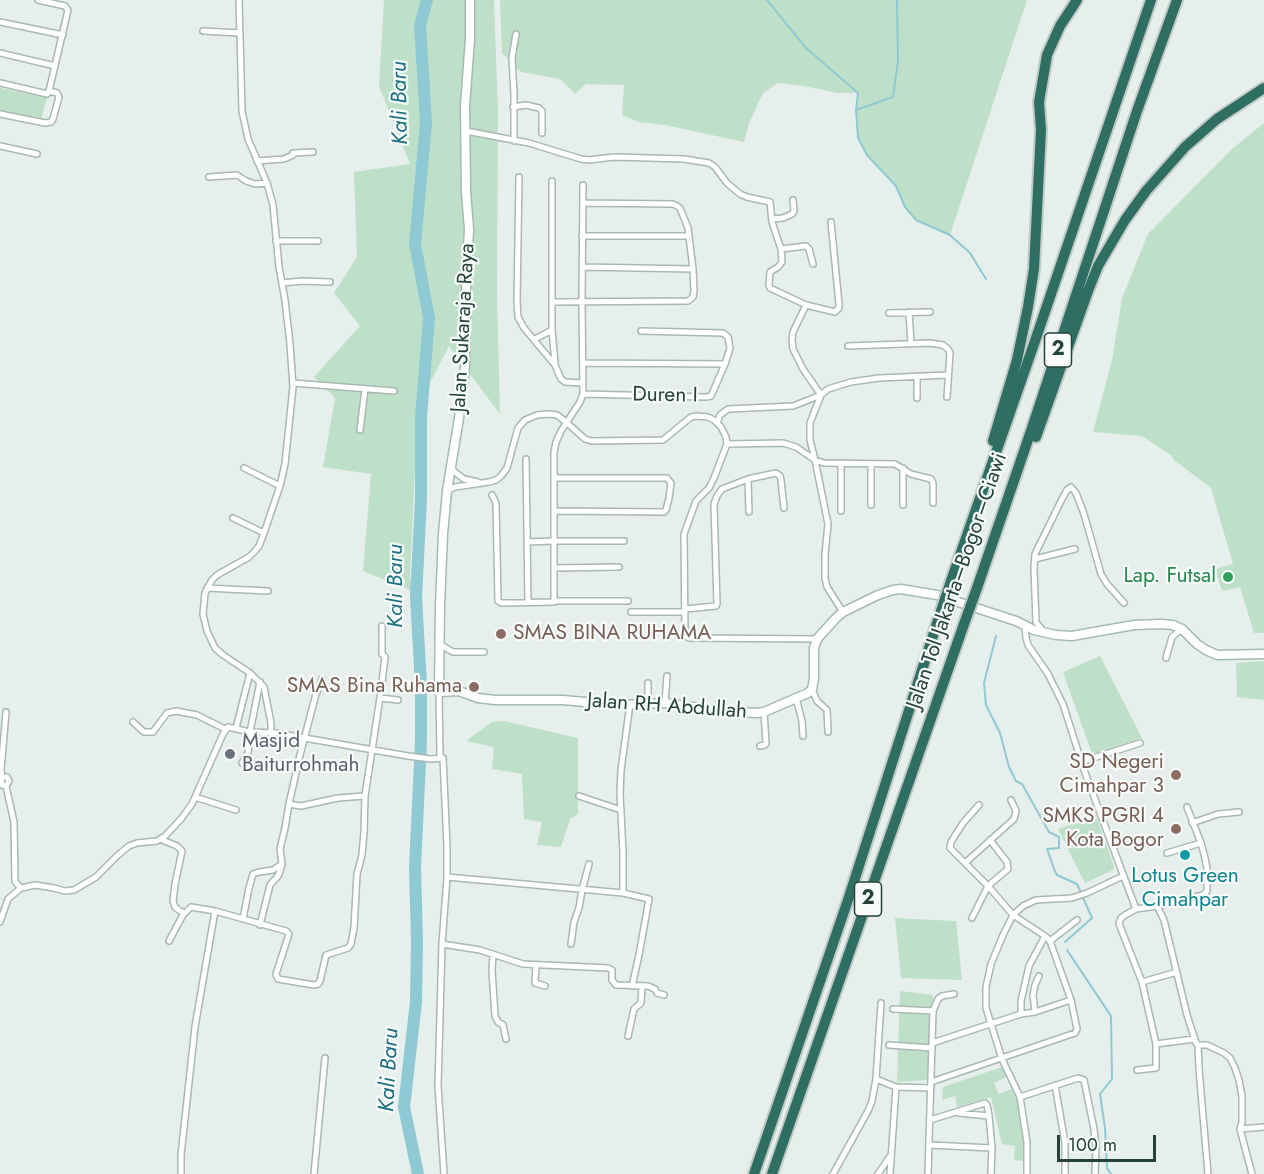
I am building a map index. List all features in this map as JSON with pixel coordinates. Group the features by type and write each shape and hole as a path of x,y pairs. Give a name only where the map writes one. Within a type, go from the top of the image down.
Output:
{"highway":[{"path":"978,503 1021,342 1034,269 1041,134 1039,102 1047,55 1060,26 1077,0"},
{"name":"Jalan Tol Jakarta–Bogor–Ciawi","path":"754,1174 849,897 951,581 1028,362 1150,0"},
{"name":"Jalan Tol Jakarta–Bogor–Ciawi","path":"772,1174 993,541 1137,111 1177,0"},
{"path":"993,541 1009,508 1098,266 1125,220 1146,191 1185,147 1217,119 1264,88"}],"street":[{"path":"38,0 68,8 49,91"},
{"path":"239,0 242,111 245,130 267,183 273,205 293,383 285,464 280,486 259,546 249,557 217,575 207,588 203,614 212,643 223,655 260,682 265,691 271,734"},
{"name":"Jalan Sukaraja Raya","path":"439,692 441,567 447,491 465,367 469,229 465,106 470,39 470,0"},
{"path":"0,22 63,35"},
{"path":"203,31 240,33"},
{"path":"514,141 512,58 516,34"},
{"path":"0,53 55,66"},
{"path":"0,83 47,94 49,91 57,93 59,97 51,122 45,123 0,114"},
{"path":"513,107 526,105 539,108 542,116 542,133"},
{"path":"466,131 546,148 581,159 614,157 684,159 709,163 740,194 770,202 772,222 781,249 782,262 770,272 769,287 806,305 835,312 839,309 831,222"},
{"path":"0,146 37,154"},
{"path":"257,161 284,159 293,153 313,152"},
{"path":"208,177 237,175 250,183 267,183"},
{"path":"519,177 517,313 524,328 555,365 561,379 566,382 583,383"},
{"path":"552,182 552,330 555,365"},
{"path":"555,601 555,446 561,431 583,394 583,185"},
{"path":"772,219 792,214 793,200"},
{"path":"552,302 688,301 693,297 693,268 688,228 680,208 673,204 583,203"},
{"path":"582,236 689,236"},
{"path":"276,241 318,241"},
{"path":"781,249 806,246 813,264"},
{"path":"583,267 693,268"},
{"path":"282,283 330,282"},
{"path":"806,305 793,332 793,349 803,369 821,395"},
{"path":"909,312 911,343"},
{"path":"889,313 930,312"},
{"path":"535,339 552,330"},
{"path":"583,363 725,364 730,348 728,337 723,333 641,331"},
{"path":"848,346 911,343 942,345 950,353 947,397"},
{"name":"Duren I","path":"583,394 709,397 725,364"},
{"path":"717,423 720,415 728,408 793,406 821,395 828,389 851,382 879,378 948,375"},
{"path":"917,376 917,398"},
{"path":"293,383 394,391"},
{"path":"360,430 365,389"},
{"path":"821,395 810,423 810,440 828,524 825,579 827,587 843,612"},
{"path":"447,491 455,487 496,480 507,468 518,428 525,420 537,416 556,415 585,440 591,441 663,440 686,420 697,416 708,417 724,431 727,444 711,484 696,501 684,531 686,636 687,638 817,639"},
{"path":"727,444 783,443 796,447 815,460 824,463 895,464 915,476 931,479 933,503"},
{"path":"526,459 528,602"},
{"path":"841,511 842,464"},
{"path":"871,464 871,505"},
{"path":"244,468 280,486"},
{"path":"451,468 464,479 480,483"},
{"path":"903,468 903,505"},
{"path":"631,612 685,610 716,606 715,500 722,489 747,479 778,474 782,480 784,508"},
{"path":"554,478 667,478 671,483 664,512 554,511"},
{"path":"747,479 750,512"},
{"path":"1044,633 1036,621 1035,554 1062,499 1071,487 1076,493 1084,514 1101,574 1124,603"},
{"path":"492,495 496,503 498,601 501,603 628,601"},
{"path":"233,518 264,533"},
{"path":"527,542 624,541"},
{"path":"1035,559 1075,549"},
{"path":"554,568 619,567"},
{"path":"207,588 268,591"},
{"path":"828,732 827,710 817,700 812,689 814,648 817,639 843,612 893,590 937,595 994,613 1044,633 1071,636 1153,624 1182,629 1200,646 1217,655 1264,654"},
{"path":"1025,625 1028,645 1048,674 1063,704 1081,762 1136,909"},
{"path":"170,941 184,913 191,907 215,911 280,929 289,934 276,974 277,978 314,985 320,981 326,955 348,948 351,944 357,874 362,855 365,796 385,657 382,654 382,626"},
{"path":"1166,658 1172,637 1182,629"},
{"path":"439,644 453,652 484,652"},
{"path":"236,728 250,673"},
{"path":"665,703 667,676"},
{"path":"260,925 270,885 278,876 282,864 280,849 289,804 304,738 322,680"},
{"path":"242,763 248,753 260,682"},
{"path":"648,683 648,704"},
{"name":"Jalan RH Abdullah","path":"439,692 459,691 478,698 495,700 563,700 618,705 665,703 749,713 764,712 812,689"},
{"path":"439,692 447,877 442,944 438,1086 444,1174"},
{"path":"380,698 398,700"},
{"path":"796,698 803,736"},
{"path":"623,894 620,794 630,704"},
{"path":"133,722 144,732 153,732 167,713 176,711 197,715 225,729 236,728 250,732 304,738 408,756 443,758"},
{"path":"6,712 2,782 14,822 15,881 21,888"},
{"path":"760,746 766,743 764,712"},
{"path":"0,922 8,899 21,888 36,885 65,891 74,890 96,877 129,846 160,839 181,819 195,797 225,729"},
{"path":"1081,762 1140,742"},
{"path":"289,804 301,806 338,798 365,796"},
{"path":"579,796 621,810"},
{"path":"195,797 236,810"},
{"path":"965,863 1014,819 1016,811 1011,800"},
{"path":"876,1079 896,1087 931,1085 1076,1032 1071,1000 1050,941 1013,915 950,848 963,823 979,805"},
{"path":"1137,1070 1156,1068 1156,1044 1142,982 1119,923 1121,918 1136,909 1203,895 1207,891 1207,869 1201,843 1187,807"},
{"path":"1192,823 1218,814 1239,812"},
{"path":"160,839 177,846 182,851 173,901 175,907 184,913"},
{"path":"972,918 988,886 1008,869 1007,862 990,840"},
{"path":"1167,853 1201,843"},
{"path":"243,919 253,874 273,870 282,864"},
{"path":"570,944 589,864"},
{"path":"1027,1174 1027,1142 1020,1097 1002,1059 986,1008 986,987 994,956 1013,915 1023,906 1036,900 1071,898 1123,876"},
{"path":"447,877 623,894 649,899 632,986"},
{"path":"1157,906 1164,920 1196,1042 1208,1174"},
{"path":"181,1174 181,1155 195,1027 215,911"},
{"path":"1050,941 1077,920"},
{"path":"1021,1014 1021,1001 1029,966 1045,936"},
{"path":"442,944 480,950 518,963 608,968 612,970 612,980 616,985 652,987 657,993 664,995"},
{"path":"493,955 495,1016 503,1025 506,1039"},
{"path":"536,965 535,983 545,987"},
{"path":"1142,982 1178,972"},
{"path":"1035,1012 1033,995 1039,976"},
{"path":"628,1036 634,1009 640,1003 642,986"},
{"path":"936,1174 928,1174 933,1011 938,999 954,994"},
{"path":"890,1045 932,1045 1021,1014 1035,1012 1071,1000"},
{"path":"833,1174 871,1106 876,1079 881,1003"},
{"path":"893,1009 933,1011"},
{"path":"1156,1044 1196,1042 1218,1049 1230,1058 1239,1080 1242,1096 1240,1129 1252,1174"},
{"path":"314,1174 325,1058"},
{"path":"1020,1097 1078,1078 1084,1080 1094,1129 1095,1174"},
{"path":"1056,1085 1065,1143 1065,1174"},
{"path":"890,1174 896,1087"},
{"path":"930,1120 985,1103 989,1116 992,1148 991,1174"},
{"path":"956,1112 989,1116"},
{"path":"1240,1129 1264,1127"},
{"path":"930,1145 992,1148"},
{"path":"878,1174 892,1154"}],"green space":[{"path":"384,0 494,0 498,110 497,294 500,414 449,346 418,406 410,576 412,591 363,571 371,474 323,467 335,398 314,377 360,326 334,293 357,257 354,172 410,164 379,86"},
{"path":"500,0 1027,0 950,235 916,220 905,207 896,186 867,155 858,138 857,93 837,93 778,83 763,93 749,123 744,142 665,125 639,122 622,115 624,85 586,84 575,94 560,79 521,72 502,53"},
{"path":"0,88 47,98 41,119 0,110"},
{"path":"1264,123 1264,633 1254,633 1240,587 1222,591 1215,569 1233,564 1211,488 1174,460 1172,456 1142,436 1093,432 1112,360 1122,298 1148,234 1232,149"},
{"path":"1100,656 1142,738 1092,754 1063,672"},
{"path":"1264,661 1264,700 1237,697 1236,663"},
{"path":"504,721 578,738 578,814 570,819 561,847 537,845 542,822 524,819 522,774 492,769 494,747 466,741 492,722"},
{"path":"1096,816 1115,869 1085,883 1058,829"},
{"path":"895,918 956,921 962,980 901,978"},
{"path":"900,991 933,995 927,1080 897,1082"},
{"path":"1002,1067 1006,1077 994,1083 999,1094 1013,1088 1018,1101 1025,1141 1025,1161 1014,1160 1015,1146 1002,1144 991,1097 957,1107 955,1096 942,1100 943,1087"}],"waterway":[{"name":"Kali Baru","path":"418,1174 404,1107 416,1002 415,867 421,741 421,684 416,598 421,499 421,418 429,318 415,244 426,123 420,25 427,0"},
{"path":"767,0 806,48 858,93 856,110 858,138 867,155 896,186 905,207 916,220 950,235 970,253 986,279"},
{"path":"856,110 893,97 898,61 897,0"},
{"path":"996,636 984,683 986,705 1000,733 1009,767 1016,781 1022,784 1049,832 1059,837 1059,848 1047,849 1054,869 1057,875 1077,884 1092,918 1065,942"},
{"path":"1067,950 1111,1016 1112,1079 1100,1094 1107,1168 1111,1174"}],"place":[{"name":"Lap. Futsal","path":"1228,577"},
{"name":"SMAS BINA RUHAMA","path":"501,634"},
{"name":"SMAS Bina Ruhama","path":"474,687"},
{"name":"Masjid Baiturrohmah","path":"230,754"},
{"name":"SD Negeri Cimahpar 3","path":"1176,775"},
{"name":"SMKS PGRI 4 Kota Bogor","path":"1176,829"},
{"name":"Lotus Green Cimahpar","path":"1185,855"}]}
